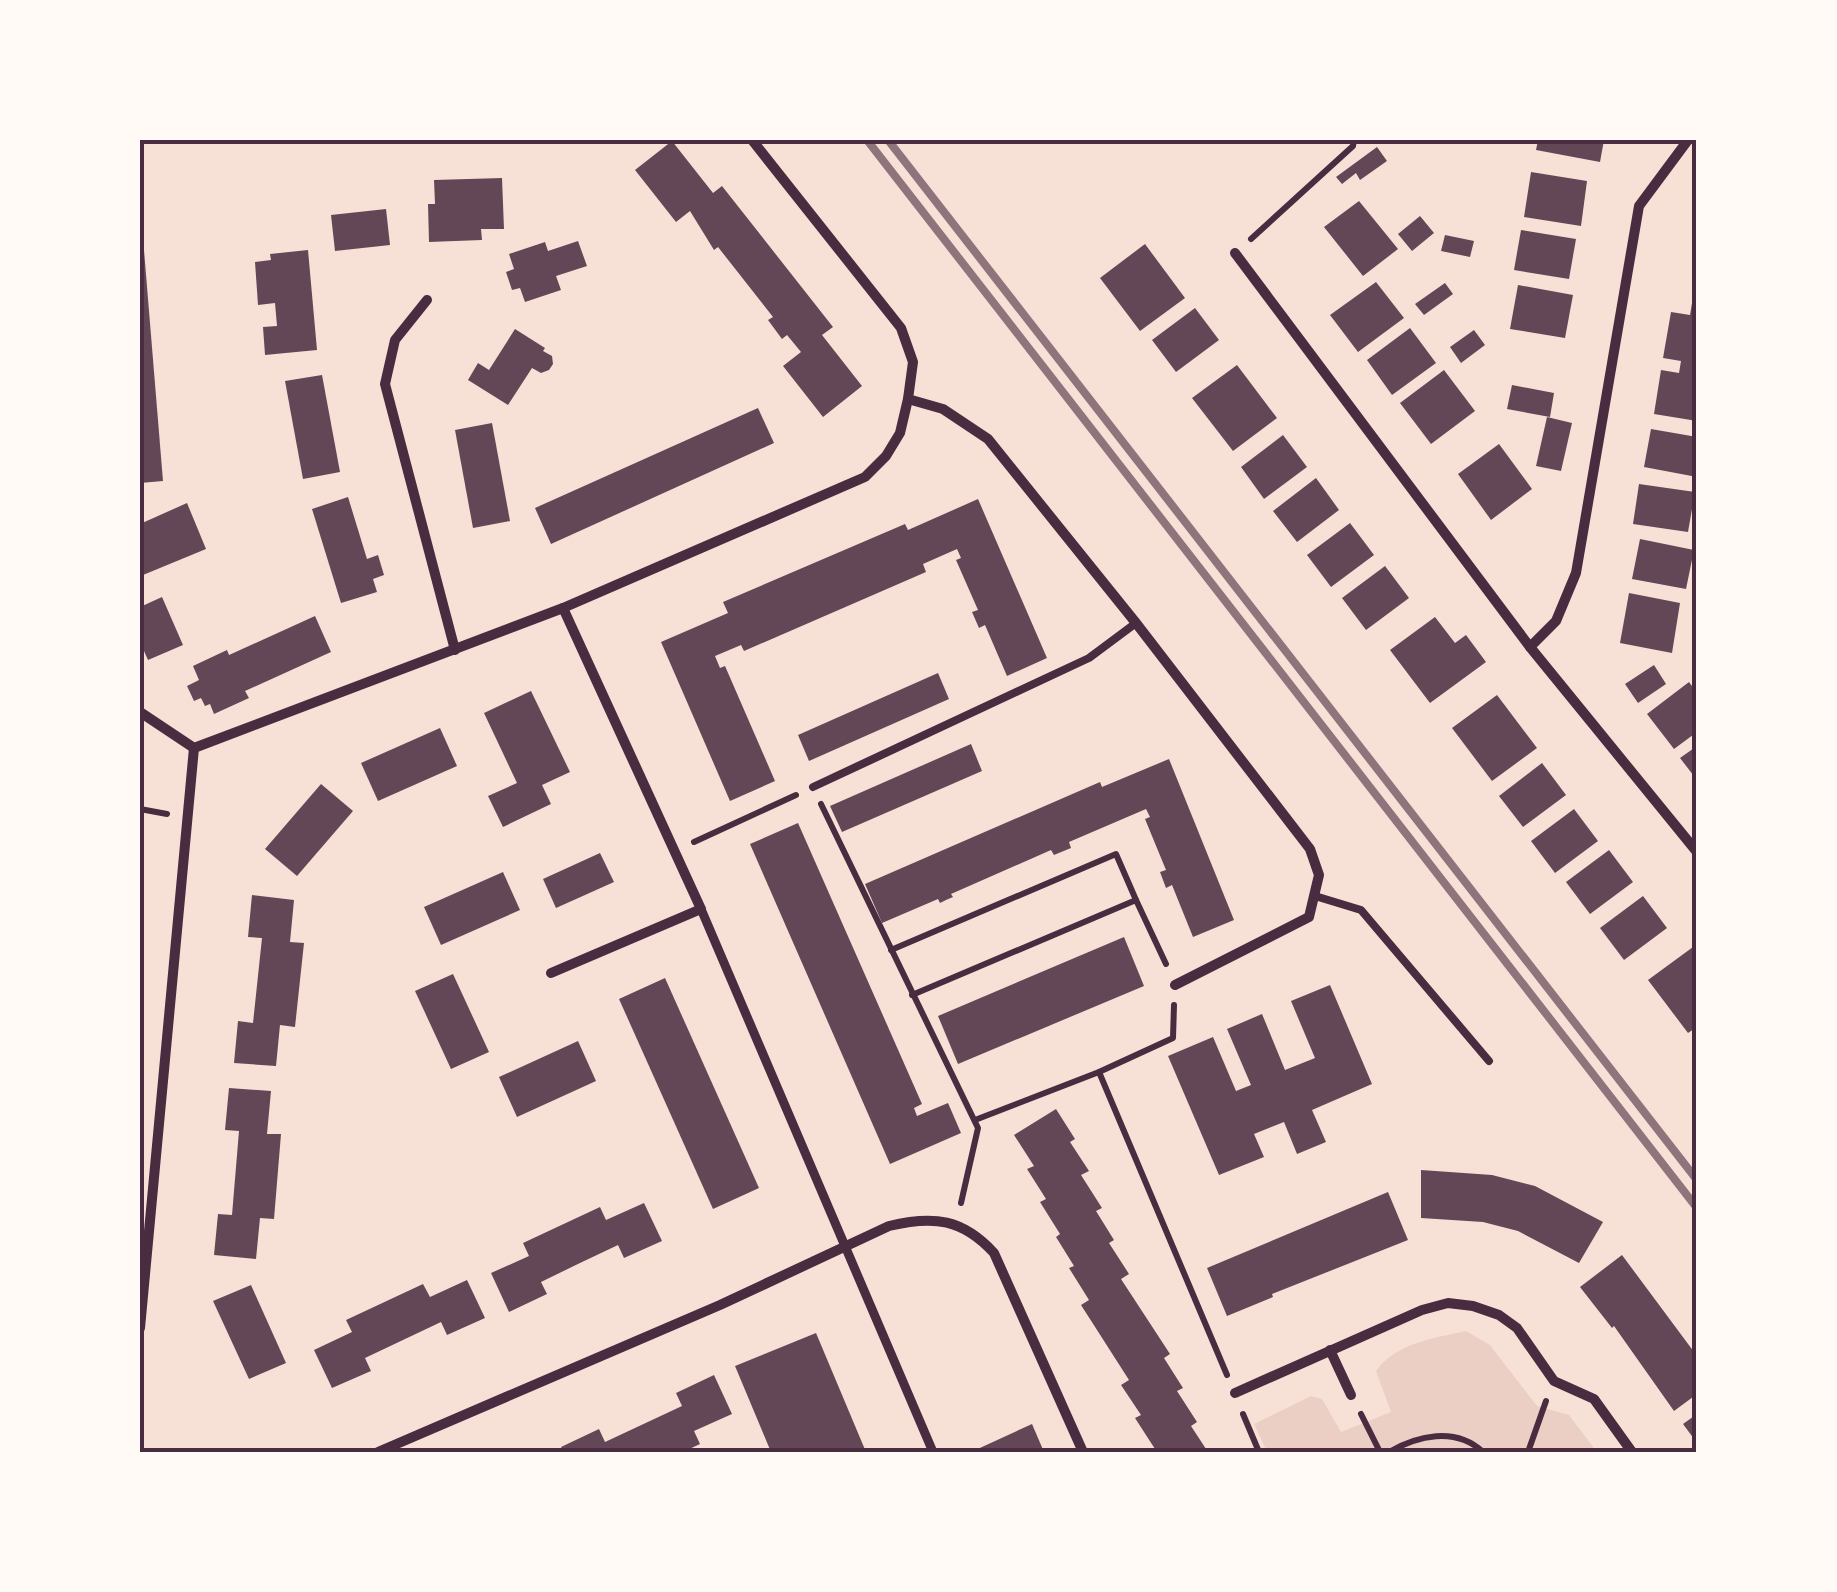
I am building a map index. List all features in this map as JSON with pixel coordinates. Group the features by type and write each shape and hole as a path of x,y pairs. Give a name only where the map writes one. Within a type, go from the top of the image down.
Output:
{"street":[{"path":"194,748 563,608 865,477 886,456 900,432 913,362 901,328 752,140"},
{"path":"1530,646 1556,621 1576,573 1639,206 1688,140"},
{"path":"1235,253 1530,646 1697,852"},
{"path":"426,300 394,340 385,384 455,650"},
{"path":"908,400 944,409 988,439 1310,848 1318,875 1309,916 1176,984"},
{"path":"563,608 702,909 933,1452"},
{"path":"140,712 194,748"},
{"path":"140,1328 194,748"},
{"path":"551,973 702,909"},
{"path":"378,1452 890,1226 916,1220 956,1224 977,1235 994,1254 1084,1452"},
{"path":"1235,1393 1422,1310 1448,1303 1473,1306 1499,1315 1517,1328 1554,1381 1594,1400 1632,1452"},
{"path":"1330,1350 1351,1395"}],"lane":[{"path":"813,787 1090,658 1136,623"},
{"path":"1316,896 1362,910 1489,1061"}],"path":[{"path":"1235,253 1353,146 1354,140"},
{"path":"676,850 813,787 978,1128 956,1224"},
{"path":"890,950 1116,854 1176,984 1173,1038 1099,1072 974,1120"},
{"path":"912,994 1136,900"},
{"path":"1099,1072 1258,1452"},
{"path":"1528,1452 1554,1381"},
{"path":"1351,1395 1380,1452"},
{"path":"1388,1452 1413,1438 1443,1435 1483,1452"}],"shaded area":[{"path":"1466,1331 1490,1345 1537,1406 1569,1415 1597,1452 1267,1452 1254,1424 1311,1396 1322,1399 1341,1432 1391,1412 1376,1371 1384,1362 1416,1343"}],"building":[{"path":"1538,140 1604,140 1600,162 1536,150"},
{"path":"672,141 713,193 722,186 833,327 822,335 862,386 823,417 783,366 801,352 787,335 782,339 768,320 773,317 718,247 714,250 690,211 676,222 635,170"},
{"path":"1377,147 1387,161 1360,180 1356,173 1342,184 1336,177"},
{"path":"1531,172 1587,181 1581,226 1524,217"},
{"path":"502,178 504,229 481,229 482,240 429,242 428,204 435,204 434,180"},
{"path":"1359,201 1398,249 1363,276 1324,227"},
{"path":"386,209 390,245 335,251 331,215"},
{"path":"1420,216 1434,233 1412,251 1398,234"},
{"path":"1521,230 1576,239 1569,279 1514,270"},
{"path":"1445,235 1474,241 1470,257 1441,251"},
{"path":"140,238 163,481 140,483"},
{"path":"578,241 587,266 556,276 561,290 525,302 520,288 512,290 506,272 514,269 509,254 545,242 548,251"},
{"path":"1145,244 1185,298 1140,331 1100,278"},
{"path":"308,250 317,350 265,355 263,327 277,326 275,303 258,305 255,262 271,260 270,254"},
{"path":"1376,282 1404,318 1358,352 1330,315"},
{"path":"1445,283 1453,294 1424,315 1415,304"},
{"path":"1518,285 1573,295 1565,338 1510,329"},
{"path":"1692,303 1697,304 1697,421 1654,414 1661,370 1679,373 1681,361 1663,358 1671,312 1690,315"},
{"path":"1195,308 1219,340 1176,372 1152,340"},
{"path":"1410,328 1436,363 1392,395 1367,360"},
{"path":"515,329 545,348 543,351 552,356 553,364 541,373 532,368 508,405 468,380 478,363 489,370"},
{"path":"1474,330 1485,345 1461,363 1450,347"},
{"path":"1237,365 1277,418 1233,451 1192,398"},
{"path":"1444,370 1475,411 1431,444 1400,403"},
{"path":"322,375 340,472 303,479 285,381"},
{"path":"1512,385 1554,393 1550,417 1507,409"},
{"path":"758,408 774,443 551,544 535,508"},
{"path":"1547,417 1572,423 1561,471 1536,466"},
{"path":"492,423 510,521 473,528 455,430"},
{"path":"1651,429 1697,437 1697,477 1644,467"},
{"path":"1283,435 1307,467 1264,499 1241,467"},
{"path":"1499,444 1532,489 1491,520 1458,474"},
{"path":"1316,478 1339,510 1297,542 1273,511"},
{"path":"1639,484 1695,492 1688,532 1633,524"},
{"path":"348,497 367,559 378,555 384,575 373,579 377,592 341,603 312,509"},
{"path":"978,499 1047,658 1007,676 985,625 979,628 972,612 978,610 956,560 961,558 957,549 923,564 926,572 744,651 741,645 715,656 720,668 725,666 775,781 730,801 661,642 728,613 723,602 905,524 908,530"},
{"path":"187,503 206,549 143,575 140,524"},
{"path":"1350,523 1374,555 1331,587 1307,555"},
{"path":"1640,539 1694,550 1686,589 1632,579"},
{"path":"1385,566 1409,598 1366,630 1342,598"},
{"path":"1629,593 1680,603 1672,653 1620,643"},
{"path":"162,597 183,645 148,660 140,642 140,607"},
{"path":"315,616 331,652 245,691 249,698 214,714 210,704 205,706 201,698 194,701 187,686 199,680 193,666 227,650 229,655"},
{"path":"1435,617 1455,643 1466,635 1486,662 1430,703 1390,650"},
{"path":"1654,665 1666,684 1638,703 1625,684"},
{"path":"938,673 949,699 809,761 798,735"},
{"path":"1689,682 1697,693 1697,732 1674,749 1647,714"},
{"path":"531,691 570,772 542,785 551,804 503,827 488,796 517,783 484,713"},
{"path":"1497,695 1537,748 1492,781 1452,728"},
{"path":"440,728 457,766 378,801 361,763"},
{"path":"971,744 982,771 842,832 830,806"},
{"path":"1697,746 1697,780 1680,758"},
{"path":"1169,759 1234,920 1193,937 1172,885 1166,888 1160,872 1166,870 1145,819 1150,817 1146,809 1069,842 1071,848 1054,855 1051,850 951,894 953,897 940,903 938,899 882,923 865,884 1100,782 1102,787"},
{"path":"1542,763 1566,795 1523,827 1499,796"},
{"path":"321,784 353,811 297,876 265,849"},
{"path":"1574,809 1598,841 1555,873 1531,841"},
{"path":"798,823 922,1104 914,1108 917,1116 948,1103 961,1133 890,1164 750,844"},
{"path":"1609,850 1633,882 1590,914 1566,882"},
{"path":"600,853 614,882 556,908 543,879"},
{"path":"503,872 520,910 441,945 424,907"},
{"path":"252,895 294,900 290,942 304,943 295,1027 280,1025 276,1066 234,1063 238,1021 253,1023 262,938 248,937"},
{"path":"1643,896 1667,928 1624,960 1600,928"},
{"path":"1124,937 1144,986 958,1064 938,1016"},
{"path":"1693,947 1697,952 1697,1027 1688,1033 1648,980"},
{"path":"453,974 489,1052 451,1069 415,991"},
{"path":"665,978 759,1188 713,1209 619,999"},
{"path":"1330,985 1372,1084 1312,1110 1326,1142 1297,1154 1284,1122 1254,1134 1264,1157 1219,1175 1168,1056 1213,1037 1236,1091 1251,1085 1227,1029 1262,1014 1285,1070 1315,1058 1291,1001"},
{"path":"578,1041 596,1081 517,1117 499,1077"},
{"path":"229,1088 271,1091 267,1134 281,1134 274,1219 260,1218 256,1259 214,1255 218,1214 232,1215 239,1131 225,1130"},
{"path":"1056,1109 1075,1139 1070,1142 1089,1171 1081,1175 1102,1208 1096,1211 1114,1240 1109,1243 1129,1274 1121,1279 1170,1354 1164,1358 1183,1388 1177,1391 1197,1422 1191,1426 1208,1452 1150,1452 1155,1449 1135,1418 1141,1415 1121,1385 1129,1380 1081,1305 1089,1300 1069,1268 1074,1266 1056,1237 1060,1234 1040,1202 1046,1199 1027,1169 1034,1166 1014,1135"},
{"path":"1421,1170 1492,1175 1535,1186 1603,1222 1579,1263 1518,1231 1483,1222 1421,1218"},
{"path":"1388,1192 1408,1240 1227,1316 1207,1268"},
{"path":"644,1203 662,1241 624,1258 618,1245 541,1282 547,1294 509,1312 491,1273 529,1256 523,1243 600,1207 606,1220"},
{"path":"1622,1255 1697,1356 1697,1394 1674,1411 1614,1326 1580,1287"},
{"path":"467,1280 485,1318 447,1335 441,1322 365,1358 371,1371 332,1388 314,1350 352,1332 346,1320 423,1284 430,1297"},
{"path":"251,1285 286,1363 249,1379 213,1301"},
{"path":"816,1333 866,1452 771,1452 735,1366"},
{"path":"714,1375 732,1414 694,1431 700,1444 683,1452 564,1452 561,1447 599,1429 605,1442 682,1406 676,1393"},
{"path":"1697,1414 1697,1443 1683,1424"},
{"path":"1032,1424 1044,1452 971,1452"}],"railway":[{"path":"867,140 1697,1208"},
{"path":"888,140 1697,1180"}]}
